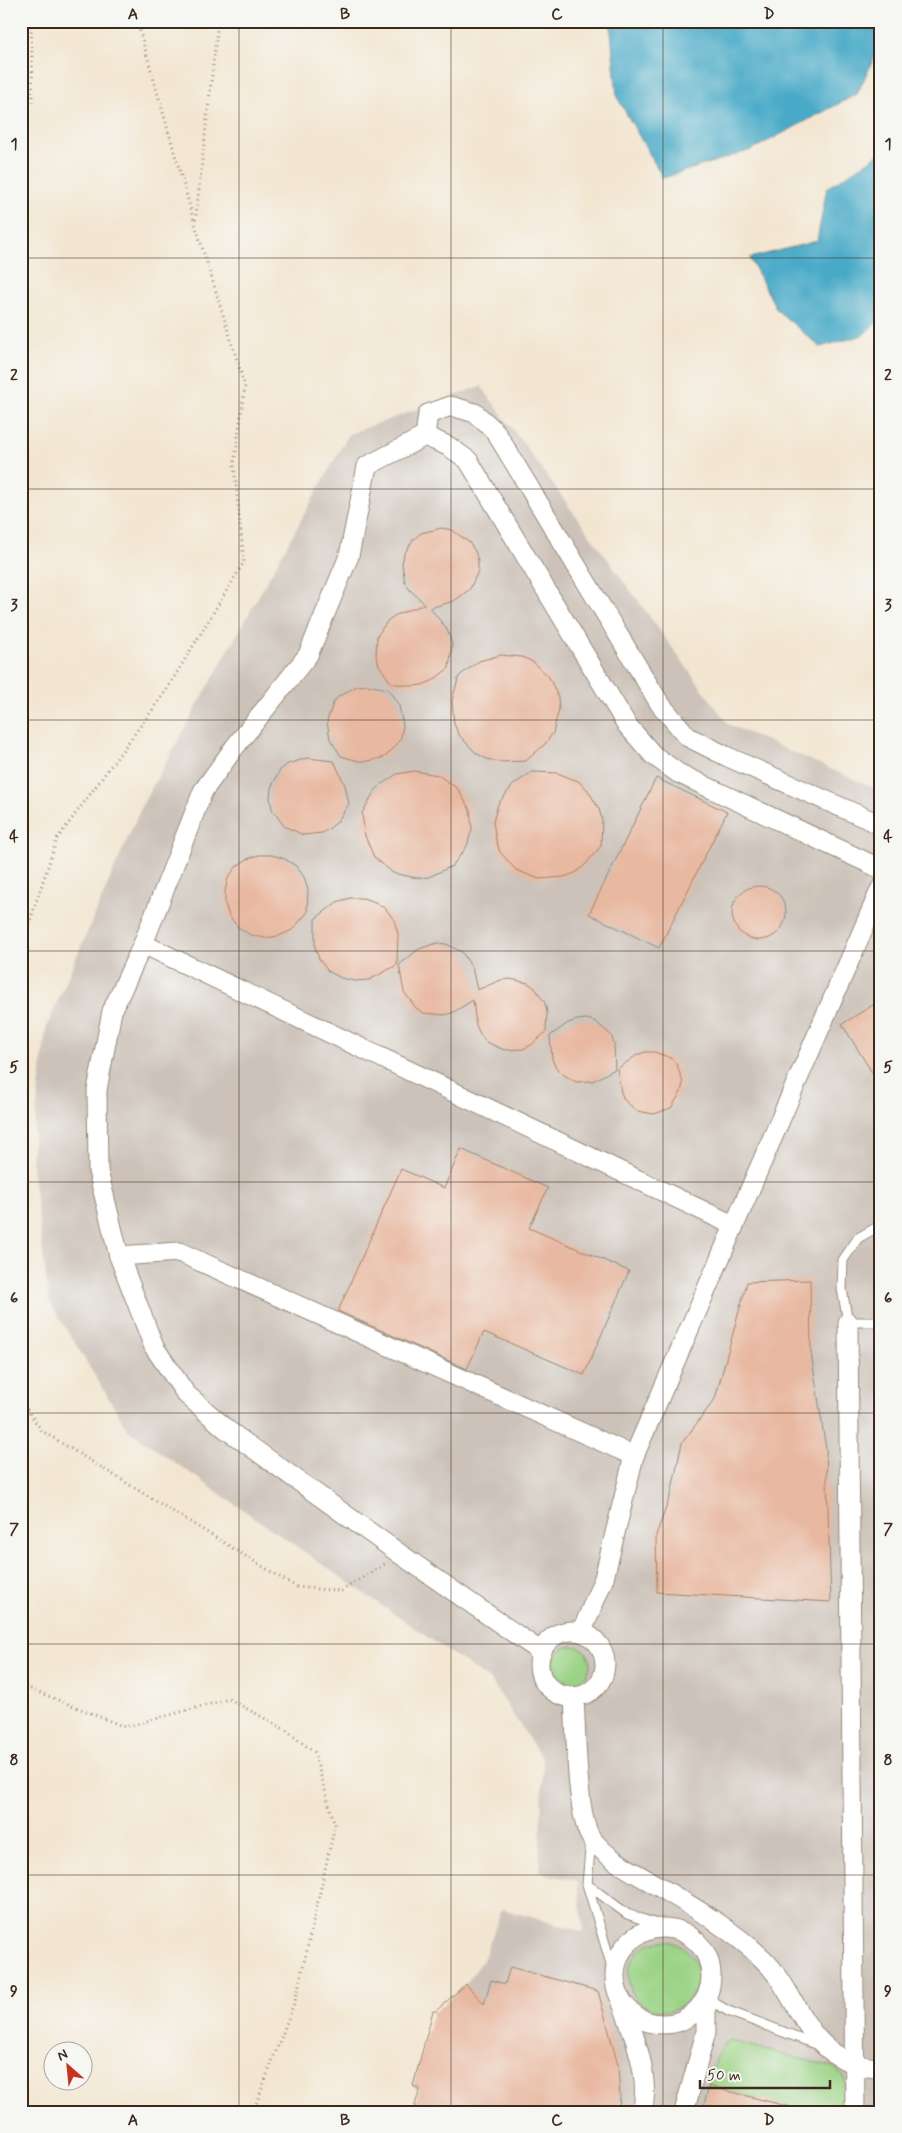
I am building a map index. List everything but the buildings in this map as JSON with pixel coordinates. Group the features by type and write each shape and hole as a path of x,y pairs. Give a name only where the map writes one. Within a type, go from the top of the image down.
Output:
{"street":[{"path":"425,436 428,414 450,406 475,413 495,431 660,704 688,737 728,757 881,825"},
{"path":"425,436 448,446 468,460 627,725 653,755 678,773 881,869"},
{"path":"425,436 367,466 349,556 308,655 234,748 203,792 143,944 112,1011 97,1090 98,1171 119,1256 154,1347 186,1394 226,1429 400,1554 540,1651"},
{"path":"582,1631 604,1578 634,1456 881,888"},
{"path":"143,944 733,1225"},
{"path":"119,1256 179,1252 634,1456"},
{"path":"848,1322 855,2112"},
{"path":"582,1631 591,1636 604,1652 606,1662 604,1672 600,1682 593,1690 584,1695 574,1697 563,1696 552,1691 544,1683 538,1662 540,1651 553,1636 562,1632 582,1631"},
{"path":"574,1697 582,1812 591,1838 617,1862 724,1925 764,1959 784,1985 806,2025 826,2048 855,2064 881,2069"},
{"path":"620,1997 629,2010 641,2018 655,2023 670,2023 684,2018 697,2010 706,1998 711,1983 706,1953 696,1941 683,1932 668,1928 652,1929 637,1936 625,1946 618,1961 615,1977 620,1997 638,2045 643,2075 642,2112"},
{"path":"684,2112 706,2032 706,1998"}],"lane":[{"path":"881,1225 858,1238 842,1260 842,1289 848,1322 881,1322"},
{"path":"591,1838 587,1884 615,1977"},
{"path":"587,1884 627,1914 668,1928"},
{"path":"706,1998 728,2011 826,2048"}],"path":[{"path":"31,21 33,106"},
{"path":"21,948 57,839 164,694 244,562 234,465 245,386 195,224 137,21"},
{"path":"195,224 218,21"},
{"path":"21,1400 42,1432 296,1588 341,1591 400,1554"},
{"path":"21,1685 124,1727 229,1699 286,1730 314,1752 335,1824 296,1998 253,2112"}],"shaded area":[{"path":"481,386 728,724 881,791 881,2112 413,2112 419,2089 413,2086 433,2014 466,1984 483,1960 502,1909 584,1932 577,1881 539,1872 543,1760 491,1681 128,1430 49,1301 31,1159 46,1028 141,807 349,434"}],"green space":[{"path":"572,1646 579,1647 585,1651 589,1657 589,1671 585,1677 579,1681 572,1682 565,1681 559,1677 555,1671 554,1664 555,1657 559,1651 565,1647"},
{"path":"656,1941 670,1941 683,1946 693,1956 698,1969 698,1983 693,1996 683,2006 670,2011 656,2011 643,2006 633,1996 628,1983 628,1969 633,1956 643,1946"},
{"path":"731,2041 833,2067 845,2078 846,2112 808,2112 709,2086 718,2053 725,2044"}],"water":[{"path":"610,21 881,21 881,43 857,94 751,150 663,178 617,97"},
{"path":"881,153 881,318 863,335 820,347 777,310 750,258 817,241 827,188"}]}
